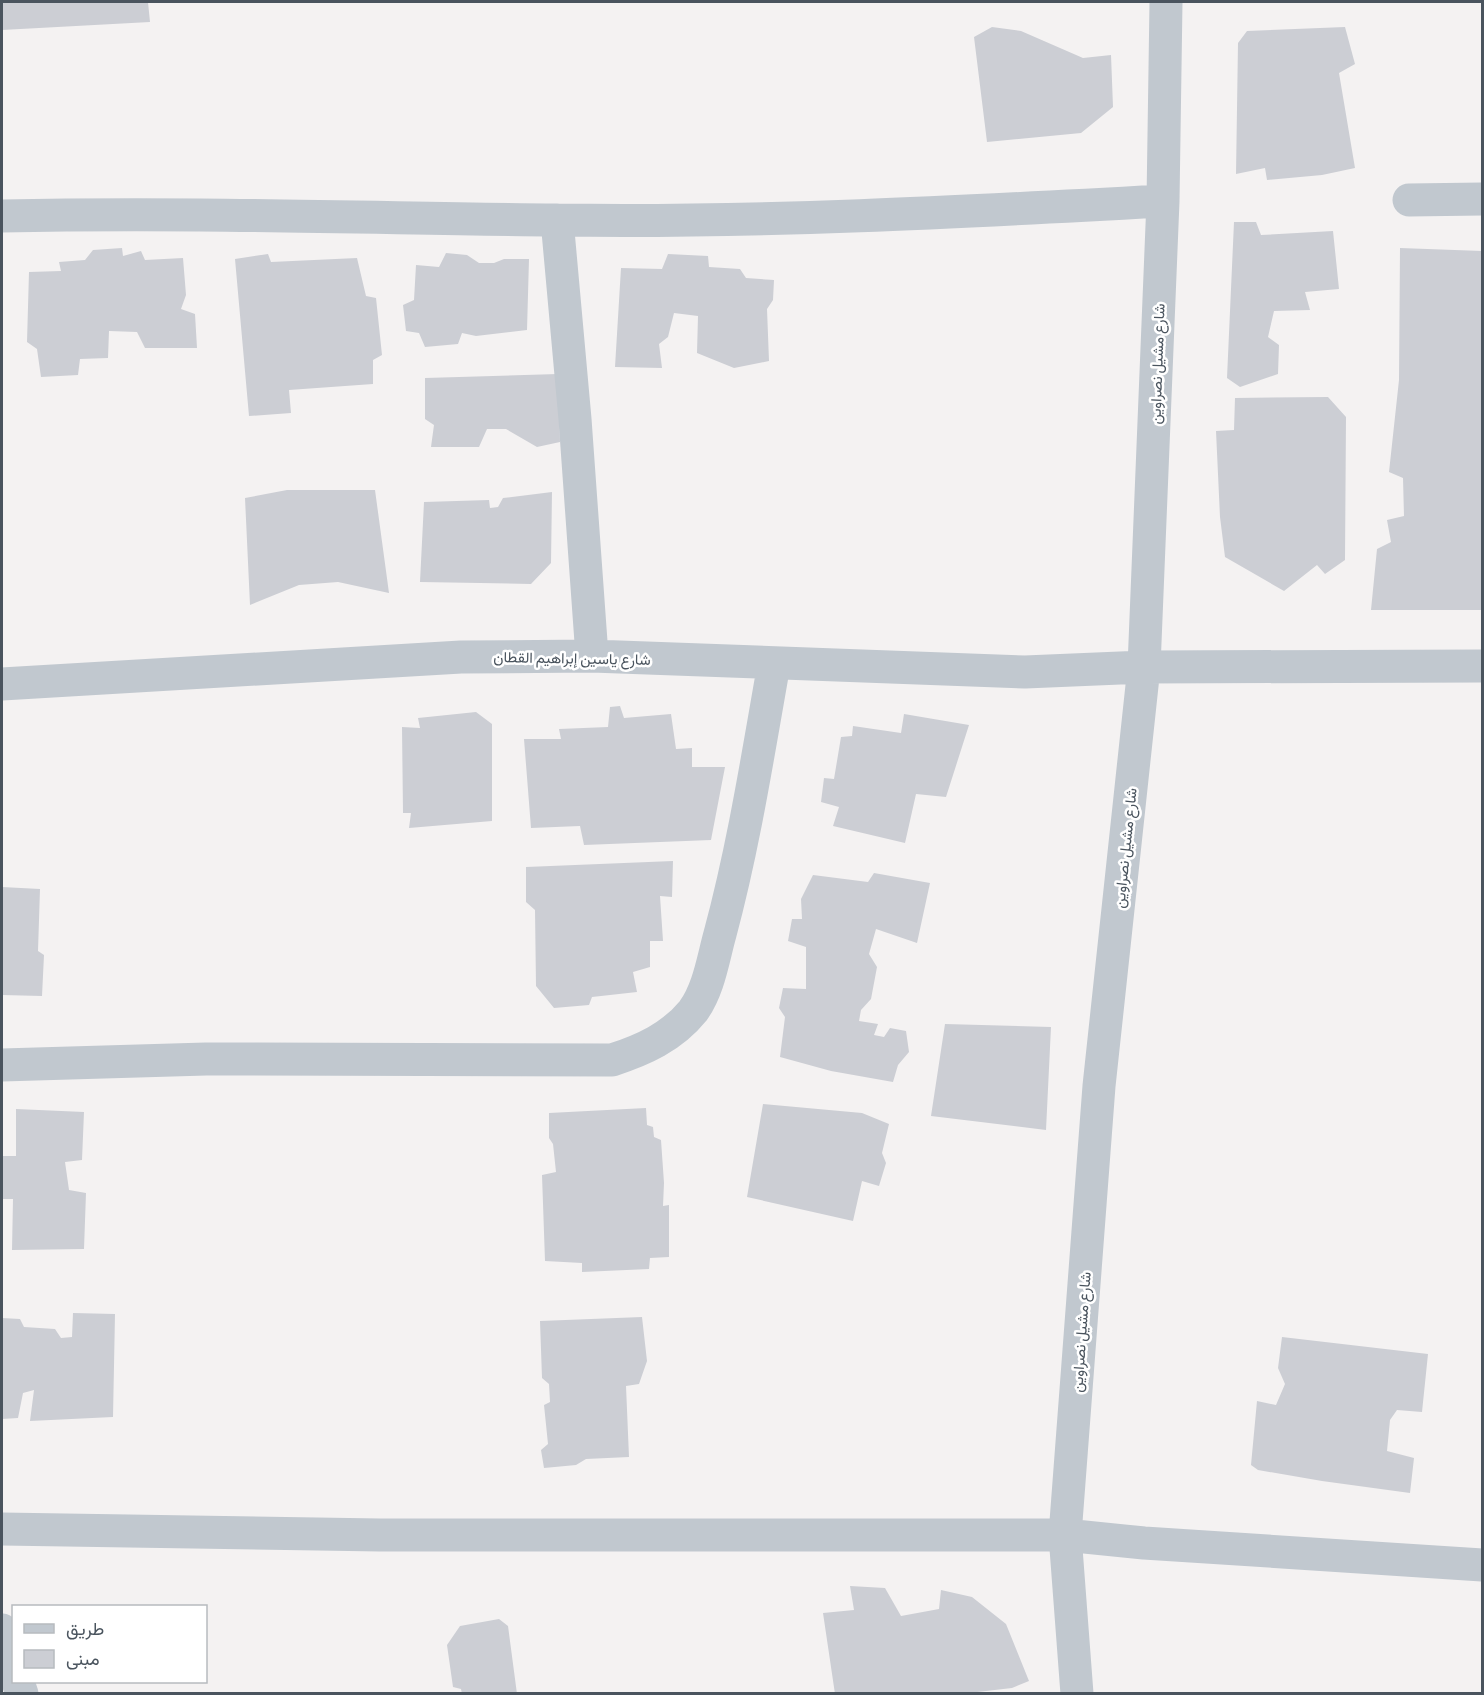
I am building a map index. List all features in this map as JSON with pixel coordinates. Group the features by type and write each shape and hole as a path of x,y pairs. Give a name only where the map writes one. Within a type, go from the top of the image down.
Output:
{"street":[{"name":"شارع مشيل نصراوين","path":"1077,1694 1065,1535 1099,1086 1144,667 1163,201 1166,2"},
{"path":"1409,200 1482,199"},
{"path":"2,216 427,216 557,220 904,215 1163,201"},
{"path":"557,220 575,419 592,656"},
{"name":"شارع ياسين إبراهيم القطان","path":"2,684 461,657 592,656 1025,672 1144,667 1482,666"},
{"path":"2,1065 206,1059 612,1060 644,1050 675,1029 693,1010 705,989 738,866 774,664"},
{"path":"2,1529 380,1536 1065,1535 1144,1543 1482,1565"},
{"path":"2,1630 12,1661"}],"building":[{"path":"2,2 148,2 150,22 2,30"},
{"path":"992,27 1021,31 1083,58 1111,55 1113,107 1081,133 987,142 974,37"},
{"path":"1345,27 1355,64 1339,73 1355,168 1322,175 1267,180 1265,168 1236,174 1238,43 1247,31"},
{"path":"1234,222 1256,222 1261,235 1333,231 1339,289 1305,292 1310,310 1274,311 1268,337 1279,345 1278,374 1240,387 1227,378"},
{"path":"122,248 123,256 141,251 145,260 183,258 186,295 181,309 195,314 197,348 145,348 137,332 109,331 108,358 80,359 78,375 41,377 37,349 27,342 29,272 61,271 59,262 85,260 93,250"},
{"path":"1400,248 1482,251 1482,610 1371,610 1377,549 1391,542 1387,520 1404,516 1403,478 1389,472 1399,380"},
{"path":"446,253 467,255 479,263 494,263 504,259 529,259 527,330 476,336 462,333 458,344 425,347 419,333 406,331 403,305 414,300 416,265 439,267"},
{"path":"268,254 271,262 357,258 366,296 376,298 382,355 373,360 373,384 289,390 291,413 249,416 235,259"},
{"path":"668,254 708,256 709,267 740,269 746,278 774,280 773,300 767,309 769,361 734,368 697,353 698,316 674,313 668,337 659,344 662,368 615,367 621,268 662,269"},
{"path":"558,374 560,442 537,447 506,429 487,429 479,447 431,447 434,425 425,419 425,378"},
{"path":"1328,397 1346,417 1345,560 1325,574 1317,565 1284,591 1225,557 1220,517 1216,431 1234,430 1235,398"},
{"path":"287,490 375,490 389,593 338,582 299,585 250,605 245,498"},
{"path":"552,492 551,563 531,584 420,582 424,502 489,500 490,508 498,507 503,498"},
{"path":"620,706 624,718 671,714 676,749 692,748 692,767 725,767 711,840 584,845 580,826 531,828 524,739 561,739 559,729 608,727 610,707"},
{"path":"476,712 492,724 492,821 409,828 411,813 403,813 402,727 420,728 418,718"},
{"path":"904,714 969,725 946,797 916,794 905,843 833,826 839,807 821,802 824,778 834,779 841,737 852,736 853,726 901,733"},
{"path":"673,861 672,897 660,896 663,941 650,941 650,967 633,972 637,992 592,997 589,1005 554,1008 536,986 535,910 526,902 526,867"},
{"path":"874,873 930,883 917,943 876,929 869,954 877,967 871,999 861,1010 859,1021 878,1024 874,1035 884,1037 890,1028 906,1031 909,1052 898,1065 893,1082 831,1071 780,1057 785,1017 779,1008 783,988 806,989 806,947 788,941 792,919 802,919 801,899 813,875 868,882"},
{"path":"2,887 40,889 38,951 44,955 42,996 2,995"},
{"path":"945,1024 1051,1027 1046,1130 931,1116"},
{"path":"763,1104 862,1113 889,1124 882,1153 886,1163 879,1186 862,1181 853,1221 747,1197"},
{"path":"646,1108 647,1125 653,1127 654,1137 661,1140 663,1206 669,1205 669,1257 650,1258 649,1269 582,1272 582,1263 545,1261 542,1175 556,1172 553,1144 549,1138 549,1113"},
{"path":"16,1109 84,1112 82,1160 65,1162 69,1190 86,1193 84,1249 12,1250 13,1199 2,1199 2,1156 16,1156"},
{"path":"73,1313 115,1314 113,1417 30,1421 34,1390 23,1393 18,1418 2,1419 2,1318 20,1319 24,1327 55,1329 61,1338 72,1337"},
{"path":"642,1317 647,1361 639,1384 626,1386 629,1457 586,1459 576,1465 544,1468 541,1450 548,1444 544,1405 550,1402 549,1384 542,1378 540,1321"},
{"path":"1282,1337 1428,1354 1422,1412 1397,1410 1390,1420 1387,1451 1414,1458 1410,1493 1258,1470 1251,1465 1257,1401 1276,1405 1285,1384 1278,1368"},
{"path":"850,1586 885,1588 901,1616 939,1609 941,1590 972,1597 1006,1624 1029,1681 1012,1688 960,1694 835,1694 823,1613 854,1610"},
{"path":"499,1619 508,1626 517,1694 462,1694 461,1689 453,1687 447,1645 460,1626"}]}
